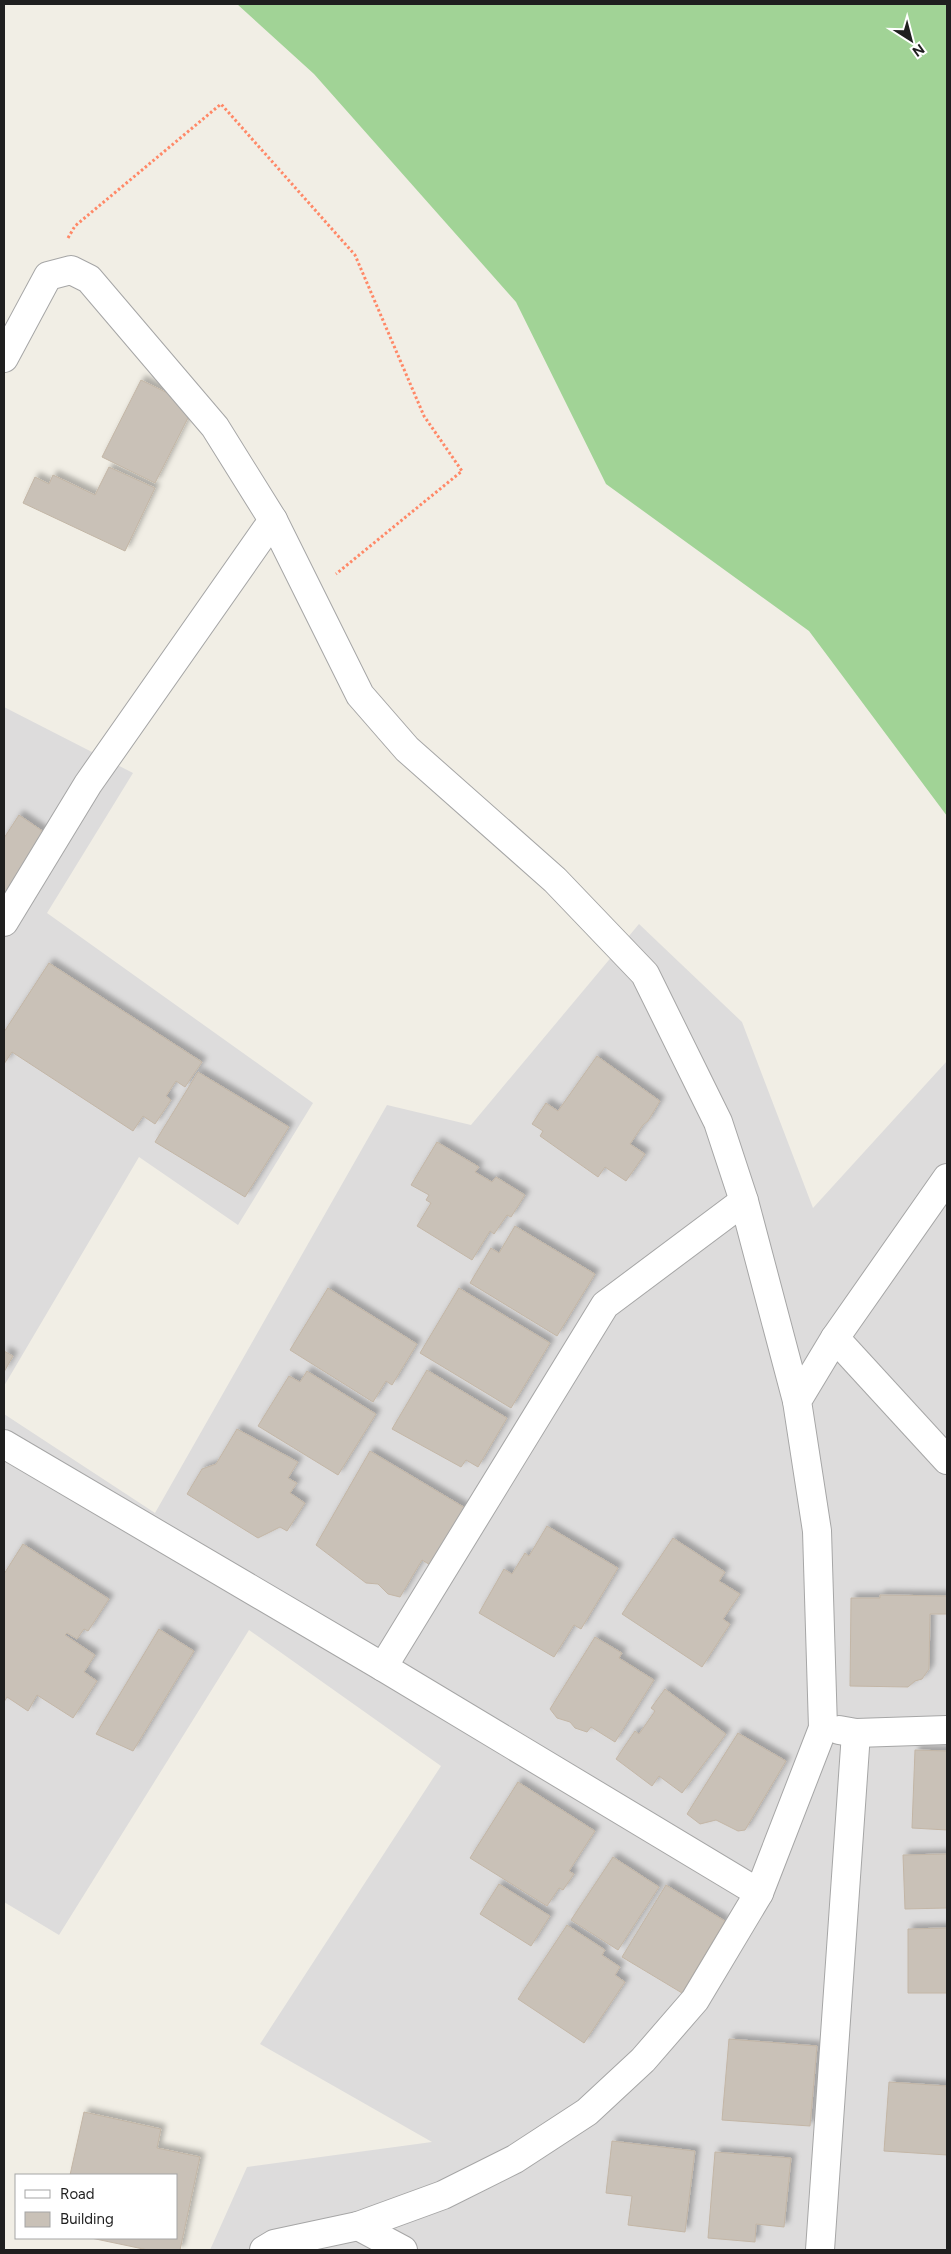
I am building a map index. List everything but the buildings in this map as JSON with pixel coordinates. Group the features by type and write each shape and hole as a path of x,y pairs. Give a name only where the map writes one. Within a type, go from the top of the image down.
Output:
{"street":[{"path":"4,358 48,276 71,270 89,279 216,427 273,520 360,695 407,749 555,880 646,974 718,1122 744,1202 797,1401 817,1531 823,1728 759,1893 695,2000 643,2060 587,2112 515,2160 451,2191 358,2226 274,2244 264,2250"},
{"path":"4,922 88,784 273,520"},
{"path":"797,1401 836,1338 947,1178"},
{"path":"383,1667 605,1305 744,1202"},
{"path":"836,1338 947,1460"},
{"path":"4,1444 383,1667 759,1893"},
{"path":"823,1728 856,1733 947,1730"},
{"path":"820,2250 856,1733"},
{"path":"358,2226 403,2250"}],"path":[{"path":"48,276 75,226 220,104 355,255 424,416 462,471 309,595"}],"shaded area":[{"path":"4,707 133,773 47,913 313,1103 238,1225 139,1157 4,1386"},
{"path":"639,924 742,1022 813,1208 947,1061 947,2250 210,2250 247,2167 432,2142 260,2044 441,1766 249,1630 59,1935 4,1902 4,1414 155,1513 387,1105 471,1125"}],"green space":[{"path":"237,4 947,4 947,816 809,631 606,484 516,302 314,74"}]}
